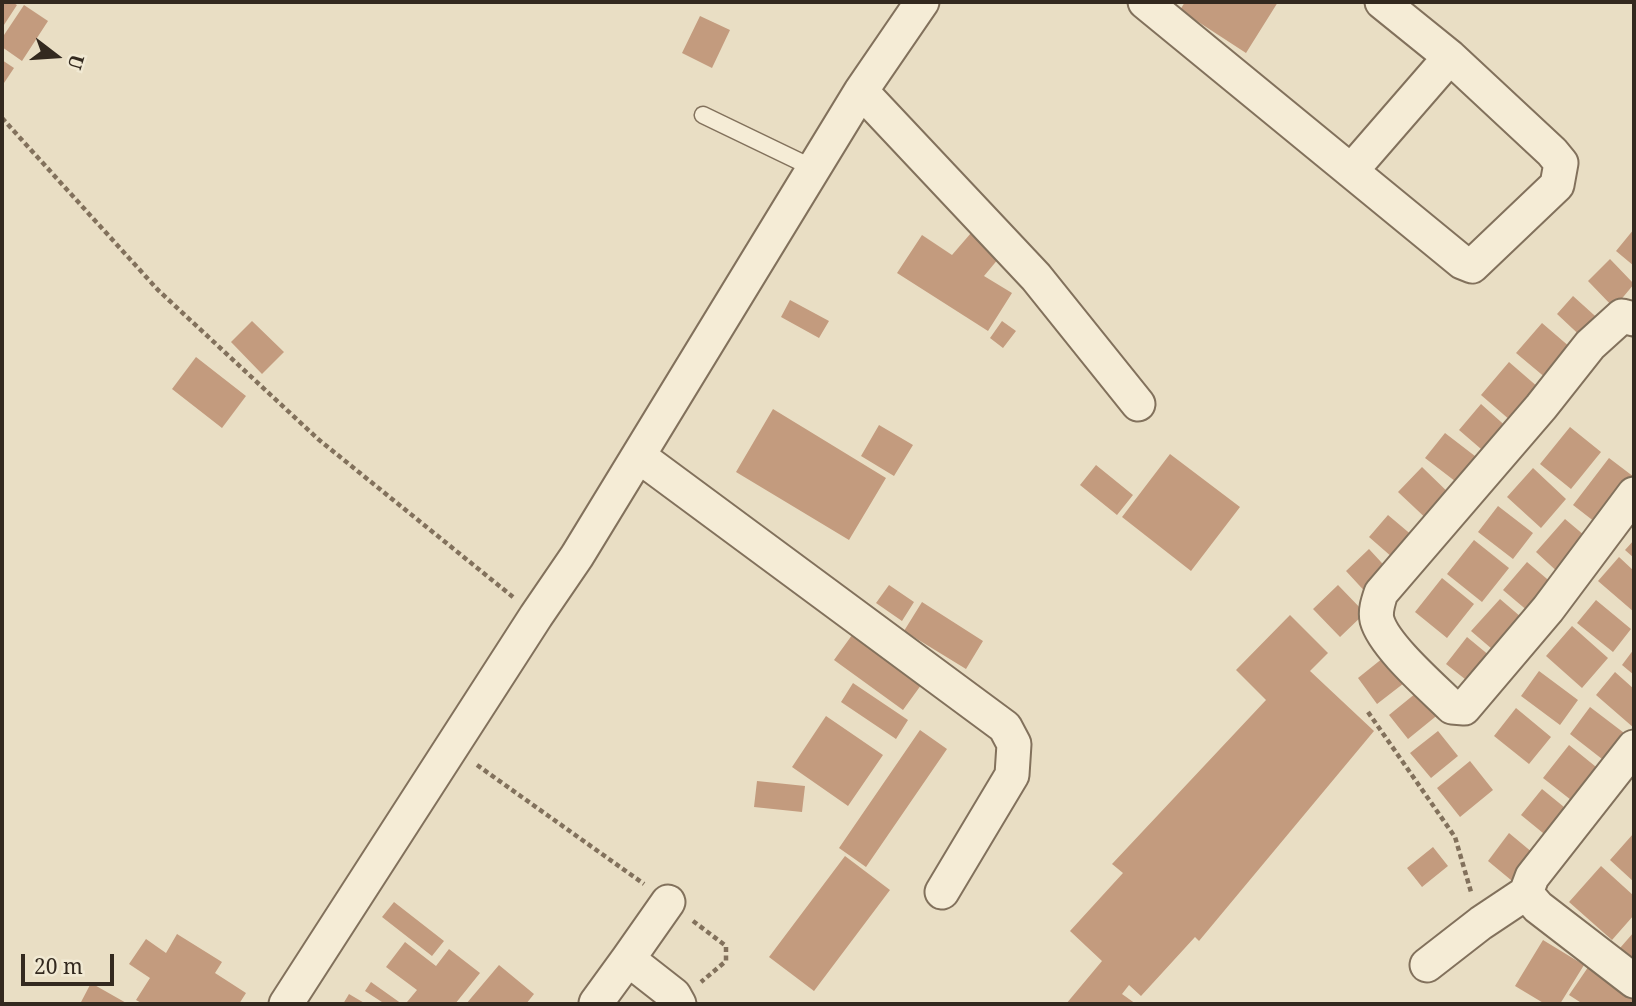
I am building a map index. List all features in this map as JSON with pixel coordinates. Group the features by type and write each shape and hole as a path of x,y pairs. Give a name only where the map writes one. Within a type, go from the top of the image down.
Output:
{"street":[{"path":"286,1004 536,615 577,556 813,168 861,91 922,2"},
{"path":"1146,2 1462,262 1472,266 1557,185 1561,163 1450,57 1382,2"},
{"path":"1351,171 1450,57"},
{"path":"861,91 1035,277 1138,404"},
{"path":"1634,319 1622,316 1590,345 1541,407 1381,593 1376,611 1377,621 1385,638 1452,707 1464,708 1548,609 1634,494"},
{"path":"639,457 1005,727 1014,744 1012,775 942,892"},
{"path":"1427,965 1480,923 1526,893 1532,877 1634,747"},
{"path":"1526,893 1538,907 1634,981"},
{"path":"596,1003 668,902"},
{"path":"628,959 679,1003"}],"lane":[{"path":"703,115 813,168"}],"path":[{"path":"2,118 168,300 318,439 536,615"},
{"path":"1368,712 1455,837 1480,923"},
{"path":"451,747 726,946 726,961 679,1003"}],"building":[{"path":"2,2 17,5 2,28"},
{"path":"1185,2 1278,2 1246,53 1180,10"},
{"path":"24,5 48,21 22,61 2,47 2,38"},
{"path":"700,16 730,30 712,68 682,53"},
{"path":"2,60 14,68 2,86"},
{"path":"1634,229 1634,266 1616,251"},
{"path":"971,233 999,258 984,276 1012,293 988,331 897,273 922,235 952,255"},
{"path":"1610,259 1634,284 1614,308 1588,281"},
{"path":"1573,296 1604,324 1588,343 1557,314"},
{"path":"790,300 829,321 819,338 781,317"},
{"path":"252,321 284,352 262,374 231,342"},
{"path":"1002,321 1016,331 1003,348 990,338"},
{"path":"1542,323 1578,354 1553,384 1516,353"},
{"path":"196,357 246,396 222,428 172,389"},
{"path":"1509,362 1546,394 1518,427 1481,395"},
{"path":"1481,404 1510,430 1488,455 1459,430"},
{"path":"773,409 886,478 849,540 736,472"},
{"path":"879,425 913,445 894,476 861,456"},
{"path":"1570,427 1601,452 1571,489 1540,464"},
{"path":"1445,433 1484,463 1464,488 1425,458"},
{"path":"1170,454 1240,507 1191,571 1122,517"},
{"path":"1609,458 1634,477 1634,490 1604,529 1573,505"},
{"path":"1096,465 1133,495 1117,515 1080,485"},
{"path":"1422,467 1456,500 1432,524 1398,492"},
{"path":"1533,468 1566,499 1541,528 1507,497"},
{"path":"1498,506 1533,533 1513,559 1478,532"},
{"path":"1388,515 1420,542 1400,564 1369,537"},
{"path":"1565,519 1591,541 1561,575 1536,552"},
{"path":"1474,540 1509,568 1482,602 1447,574"},
{"path":"1634,540 1634,558 1625,550"},
{"path":"1369,549 1393,575 1370,597 1346,571"},
{"path":"1619,557 1634,571 1634,612 1598,581"},
{"path":"1527,562 1553,584 1529,612 1503,590"},
{"path":"1442,578 1474,604 1447,638 1415,612"},
{"path":"889,585 914,602 902,621 876,603"},
{"path":"1338,585 1365,613 1340,637 1313,609"},
{"path":"1500,599 1528,623 1499,655 1471,631"},
{"path":"1596,600 1631,629 1613,652 1577,623"},
{"path":"922,602 983,641 966,669 904,631"},
{"path":"1290,615 1328,653 1310,671 1374,731 1199,941 1195,937 1141,996 1129,985 1122,994 1136,1004 1066,1004 1102,961 1070,931 1123,873 1112,864 1266,700 1236,670"},
{"path":"1572,626 1608,658 1582,688 1546,656"},
{"path":"855,631 924,681 903,710 834,660"},
{"path":"1467,637 1496,661 1475,687 1446,664"},
{"path":"1634,649 1634,675 1622,665"},
{"path":"1388,654 1408,680 1377,704 1358,678"},
{"path":"1539,671 1578,700 1560,725 1521,696"},
{"path":"1615,672 1634,689 1634,728 1596,695"},
{"path":"853,683 908,720 896,739 841,702"},
{"path":"1421,689 1440,713 1408,739 1389,715"},
{"path":"1590,707 1632,739 1611,766 1570,734"},
{"path":"1516,708 1551,737 1529,764 1494,736"},
{"path":"826,716 883,755 848,806 792,767"},
{"path":"920,730 947,749 866,867 839,848"},
{"path":"1438,731 1458,756 1431,778 1410,753"},
{"path":"1569,745 1606,775 1580,807 1543,778"},
{"path":"1470,761 1493,790 1460,817 1437,788"},
{"path":"757,781 805,786 802,812 754,807"},
{"path":"1542,789 1575,816 1554,842 1521,815"},
{"path":"1509,833 1539,858 1517,885 1488,861"},
{"path":"1634,835 1634,882 1610,860"},
{"path":"1433,847 1448,866 1422,887 1407,868"},
{"path":"845,856 890,890 814,991 769,957"},
{"path":"1601,866 1634,896 1634,915 1612,940 1569,902"},
{"path":"394,902 444,941 432,956 382,917"},
{"path":"1634,932 1634,960 1620,948"},
{"path":"177,934 222,962 215,973 246,993 239,1004 143,1004 136,1000 150,978 129,964 146,939 166,953"},
{"path":"1543,940 1584,965 1560,1004 1545,1004 1515,986"},
{"path":"405,942 436,966 449,949 480,973 455,1004 410,1004 407,1002 417,990 386,967"},
{"path":"1593,960 1634,989 1634,1004 1583,1004 1569,995"},
{"path":"499,965 534,994 526,1004 466,1004"},
{"path":"371,982 402,1004 385,1004 365,991"},
{"path":"91,983 128,1004 80,1004"},
{"path":"349,994 366,1004 343,1004"}]}
